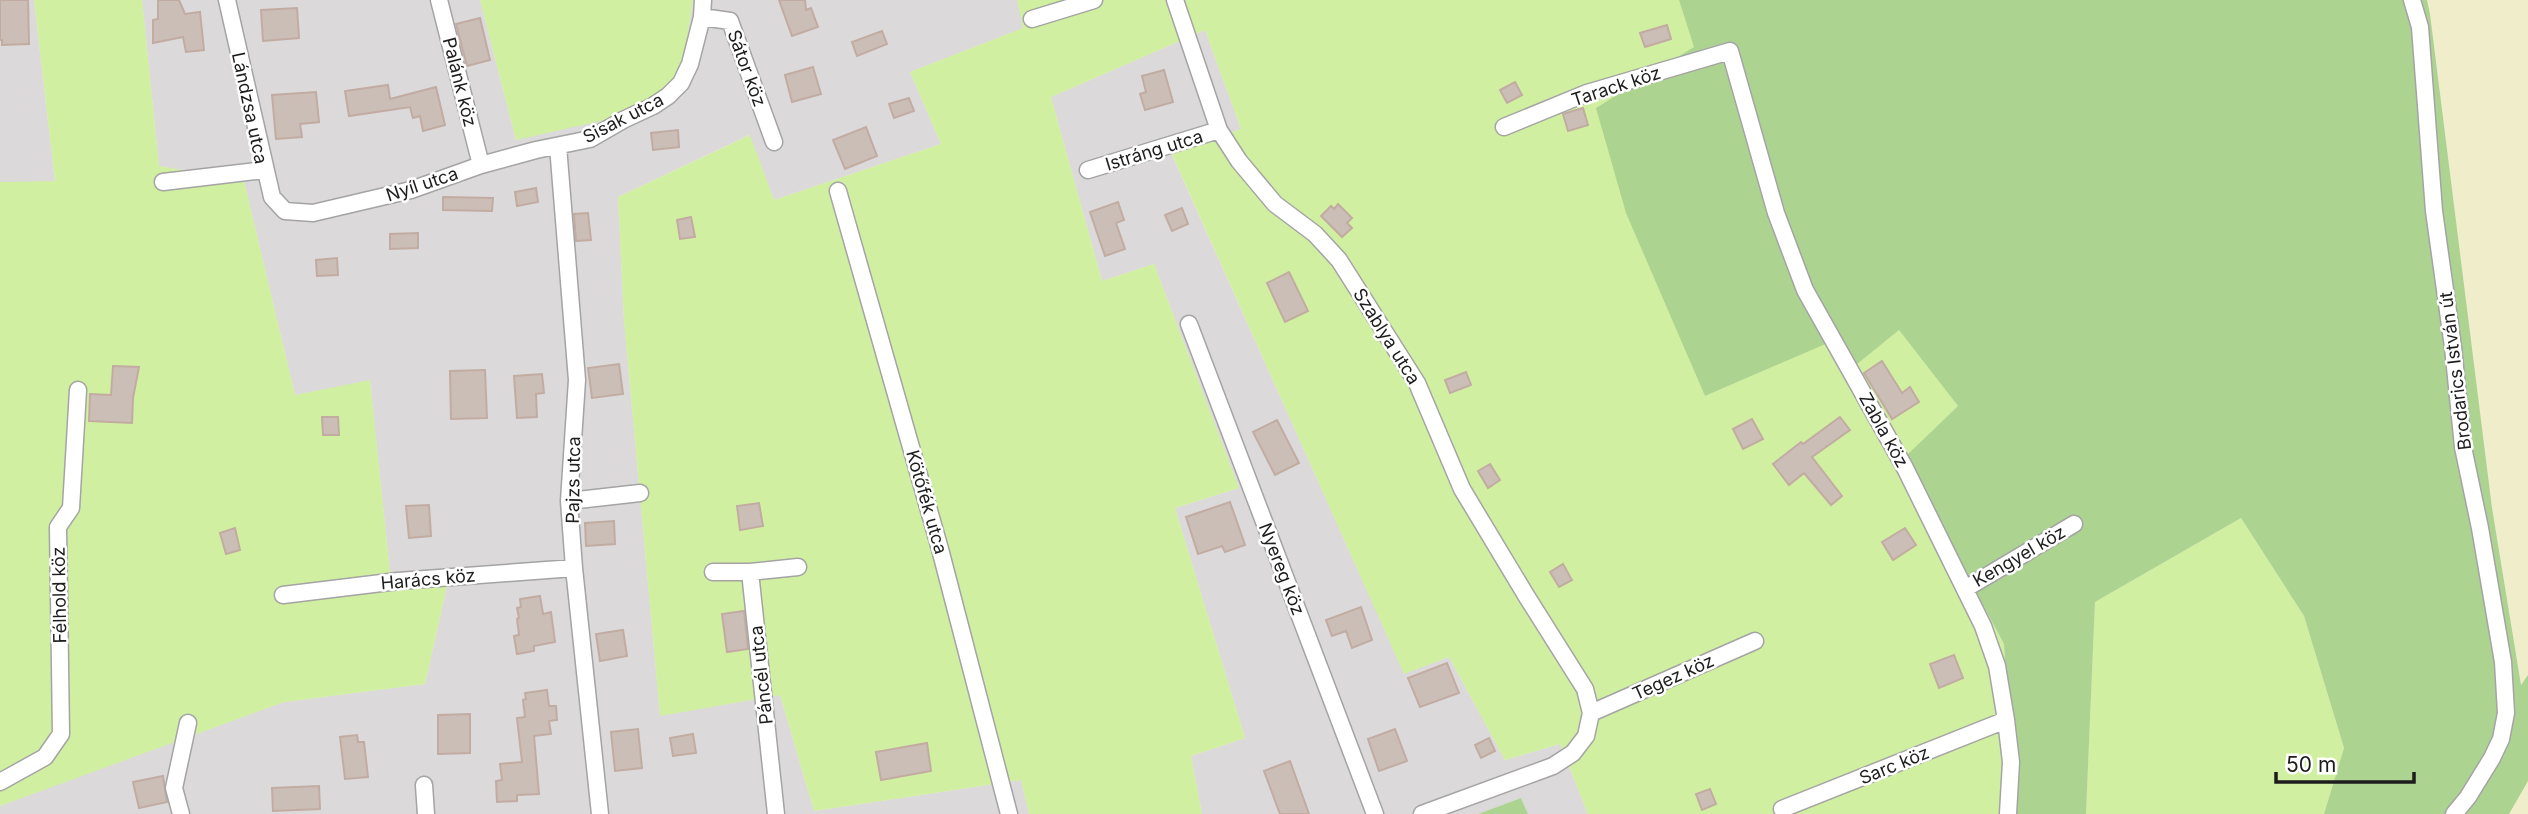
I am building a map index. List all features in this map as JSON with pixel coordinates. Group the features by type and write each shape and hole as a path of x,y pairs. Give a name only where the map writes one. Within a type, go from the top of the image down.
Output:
{"street":[{"name":"Lándzsa utca","path":"227,0 264,170 272,197 285,211"},
{"name":"Palánk köz","path":"439,0 481,164"},
{"name":"Sisak utca","path":"558,146 590,139 668,96 681,83 690,64 702,17 703,0"},
{"path":"1032,19 1094,0"},
{"name":"Szablya utca","path":"1175,0 1219,130 1239,161 1275,204 1315,234 1339,260 1417,383 1462,489 1585,689 1591,713"},
{"name":"Brodarics István út","path":"2412,0 2420,27 2434,211 2453,347 2463,447 2503,662 2506,713 2501,739 2482,776 2454,814"},
{"name":"Sátor köz","path":"702,17 730,21 774,142"},
{"name":"Tarack köz","path":"1504,127 1587,93 1730,51"},
{"name":"Zabla köz","path":"1730,51 1776,214 1805,290 1905,468 1983,625 1997,666 2006,720 2011,762 2008,814"},
{"name":"Istráng utca","path":"1088,170 1219,130"},
{"name":"Nyíl utca","path":"285,211 313,213 399,193 481,164 558,146"},
{"name":"Pajzs utca","path":"558,146 577,380 569,501 600,814"},
{"path":"163,182 264,170"},
{"name":"Kötőfék utca","path":"838,191 940,548 1009,814"},
{"name":"Nyereg köz","path":"1189,324 1375,814"},
{"name":"Félhold köz","path":"0,782 45,757 61,734 58,527 71,508 78,390"},
{"path":"569,501 640,493"},
{"name":"Kengyel köz","path":"1965,589 2074,524"},
{"path":"713,572 750,572 797,567"},
{"name":"Harács köz","path":"283,595 398,581 574,569"},
{"name":"Páncél utca","path":"750,572 776,814"},
{"name":"Tegez köz","path":"1591,713 1755,641"},
{"path":"1422,814 1553,766 1573,753 1586,736 1591,713"},
{"name":"Sarc köz","path":"1783,809 2006,720"},
{"path":"181,814 174,788 188,723"},
{"path":"424,785 426,814"}],"shaded area":[{"path":"0,0 34,0 55,182 0,182"},
{"path":"142,0 480,0 516,140 684,59 693,0 1017,0 1024,28 910,72 941,144 774,200 749,135 618,197 624,321 660,715 780,695 814,811 1021,780 1029,814 0,814 0,806 29,794 284,702 425,684 448,581 392,592 370,381 295,395 244,181 159,166"},
{"path":"2427,0 2528,0 2528,675 2521,686 2492,508"},
{"path":"1205,30 1241,129 1171,153 1404,673 1449,657 1505,760 1560,744 1588,814 1528,814 1521,798 1478,814 1202,814 1191,756 1245,738 1175,508 1239,488 1154,264 1102,281 1051,97"},
{"path":"2528,781 2528,814 2509,814 2521,792"}],"green space":[{"path":"34,0 142,0 159,166 244,181 295,395 370,380 392,592 448,581 425,684 284,702 0,806 0,182 55,181"},
{"path":"480,0 693,0 684,59 668,88 640,112 516,140"},
{"path":"1017,0 1679,0 1695,47 1597,108 1665,299 1705,396 1837,338 1852,368 1899,329 1958,406 1905,458 2004,644 2014,814 1588,814 1560,744 1505,760 1449,657 1404,674 1171,152 1241,129 1205,30 1051,97 1102,281 1154,264 1239,488 1175,508 1245,738 1191,756 1202,814 1029,814 1021,780 814,811 780,695 660,716 624,321 618,197 750,135 774,200 941,144 910,72 1023,28"},
{"path":"1679,0 2427,0 2492,508 2521,685 2528,675 2528,781 2509,814 2324,814 2344,748 2304,616 2241,518 2095,602 2086,814 2014,814 2004,644 1904,458 1958,406 1899,330 1851,369 1837,339 1705,396 1626,213 1596,108 1694,47"},
{"path":"2241,518 2304,616 2344,748 2324,814 2086,814 2095,602"},
{"path":"1521,798 1528,814 1478,814"}],"building":[{"path":"0,0 28,0 29,44 2,45"},
{"path":"158,0 179,0 185,14 200,12 204,50 186,52 183,37 153,43 153,20 158,19"},
{"path":"779,0 805,0 806,10 811,8 818,27 792,36"},
{"path":"297,8 299,38 263,41 261,10"},
{"path":"480,18 490,60 467,66 456,24"},
{"path":"1667,25 1671,39 1645,47 1640,33"},
{"path":"882,31 887,44 857,56 852,42"},
{"path":"813,67 821,94 792,102 785,75"},
{"path":"1164,70 1173,102 1145,110 1140,94 1146,92 1142,76"},
{"path":"1515,82 1522,95 1507,103 1500,90"},
{"path":"388,85 390,99 436,87 445,125 423,131 420,116 413,118 410,107 349,116 345,91"},
{"path":"316,92 319,122 300,124 302,137 276,139 272,95"},
{"path":"909,98 914,111 894,118 889,104"},
{"path":"1583,108 1588,125 1568,131 1563,114"},
{"path":"866,127 877,156 845,169 833,140"},
{"path":"678,130 679,147 653,150 651,133"},
{"path":"536,188 538,202 517,206 515,192"},
{"path":"443,197 493,198 492,211 443,210"},
{"path":"1118,202 1124,220 1116,223 1125,249 1105,256 1090,212"},
{"path":"1338,204 1352,218 1347,223 1352,228 1342,237 1321,216 1331,206 1334,209"},
{"path":"1182,208 1188,224 1172,231 1165,215"},
{"path":"588,213 591,240 576,241 574,214"},
{"path":"691,217 695,237 680,239 677,220"},
{"path":"418,233 418,248 390,249 390,234"},
{"path":"337,258 338,275 317,276 316,260"},
{"path":"1289,272 1308,311 1285,322 1267,283"},
{"path":"1882,361 1902,393 1910,387 1919,402 1892,419 1864,373"},
{"path":"619,364 623,394 592,398 588,368"},
{"path":"113,366 139,367 133,398 132,423 89,421 90,394 111,395"},
{"path":"485,370 487,418 451,419 450,371"},
{"path":"1466,372 1471,385 1450,393 1445,380"},
{"path":"542,374 544,393 536,394 537,417 517,418 514,376"},
{"path":"322,417 338,417 339,435 323,435"},
{"path":"1840,417 1850,430 1812,457 1842,496 1831,505 1804,473 1789,485 1773,464"},
{"path":"1752,419 1763,439 1743,449 1733,429"},
{"path":"1277,420 1299,463 1275,475 1253,432"},
{"path":"1490,464 1500,480 1488,488 1478,471"},
{"path":"1230,502 1245,545 1225,552 1222,546 1198,554 1186,517"},
{"path":"759,503 763,526 740,530 737,506"},
{"path":"429,505 431,536 409,538 406,506"},
{"path":"614,521 615,544 586,546 585,523"},
{"path":"235,528 240,550 226,554 220,533"},
{"path":"1905,528 1916,545 1893,560 1882,542"},
{"path":"1563,564 1572,580 1559,587 1550,572"},
{"path":"540,596 543,614 551,612 555,642 534,646 534,651 517,654 514,636 519,635 517,608 521,607 520,599"},
{"path":"1361,607 1372,640 1352,648 1346,631 1332,636 1326,620"},
{"path":"744,611 748,649 727,652 722,614"},
{"path":"623,630 627,656 600,661 596,634"},
{"path":"1954,655 1963,678 1939,688 1930,664"},
{"path":"1447,663 1459,693 1420,707 1408,678"},
{"path":"547,690 549,706 556,706 557,720 549,721 551,734 534,736 539,794 517,795 517,801 497,802 496,781 502,780 500,764 522,762 517,718 525,717 525,693"},
{"path":"470,714 470,753 438,754 438,715"},
{"path":"638,729 642,768 615,771 611,732"},
{"path":"1395,729 1407,761 1379,771 1368,739"},
{"path":"693,734 696,753 673,756 670,738"},
{"path":"357,735 358,742 364,742 368,777 345,779 340,737"},
{"path":"1489,738 1495,751 1481,758 1475,745"},
{"path":"927,743 931,771 881,780 876,752"},
{"path":"1290,761 1309,814 1280,814 1264,771"},
{"path":"163,776 167,802 139,808 133,782"},
{"path":"319,786 320,809 273,811 272,788"},
{"path":"1710,789 1716,804 1702,810 1696,794"}]}
